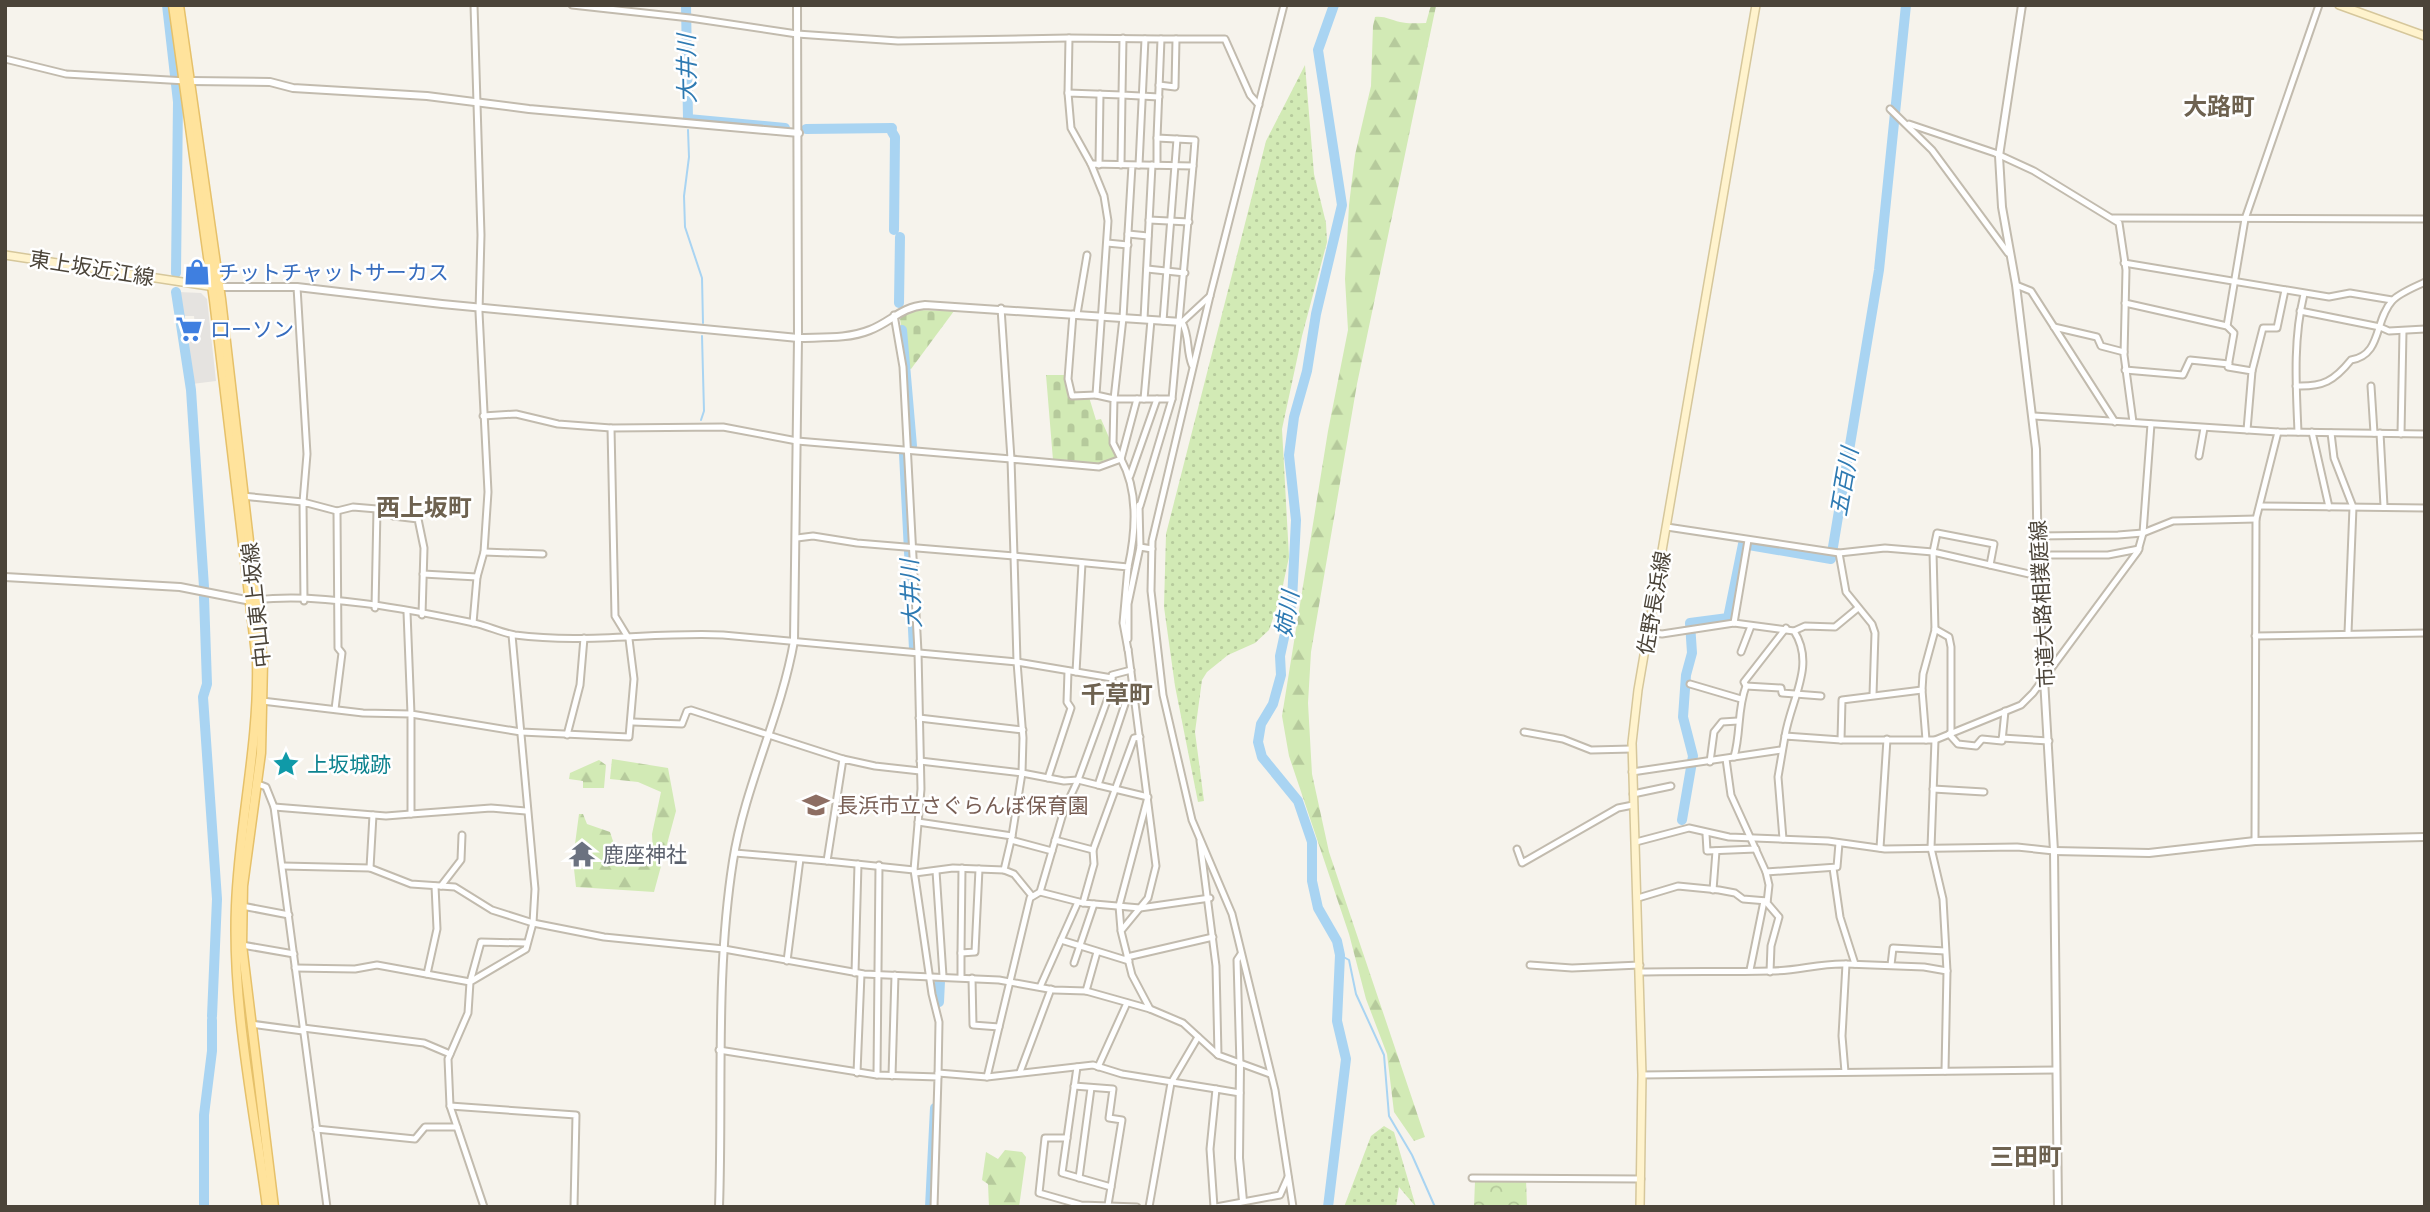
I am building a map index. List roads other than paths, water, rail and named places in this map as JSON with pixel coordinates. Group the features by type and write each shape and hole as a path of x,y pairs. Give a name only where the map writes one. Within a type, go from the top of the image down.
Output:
{"main road":[{"name":"中山東上坂線","path":"173,5 182,81 216,287 253,601 261,701 258,784 239,945 274,1207"},
{"name":"中山東上坂線","path":"179,5 182,81"},
{"name":"佐野長浜線","path":"1640,1207 1642,1075 1632,749 1649,632 1756,5"},
{"path":"2339,5 2425,36"},
{"name":"東上坂近江線","path":"5,256 216,287"},
{"name":"中山東上坂線","path":"261,701 237,885 239,945 267,1207"}],"street":[{"path":"473,623 477,577 484,552 488,492 479,307 481,236 474,103 474,5"},
{"path":"572,5 687,17 797,34 898,41 1224,39 1250,95 1259,105"},
{"path":"719,1207 719,1050 724,949 734,853 748,794 788,676 794,641 799,132 797,5"},
{"path":"1284,5 1210,296 1152,550 1153,623 1163,695 1192,820 1232,914 1270,1074 1293,1207"},
{"name":"市道大路相撲庭線","path":"2022,5 1999,156 2008,253 2016,285 2034,416 2038,576 2054,851 2058,1207"},
{"path":"2227,326 2232,281 2245,219 2319,5"},
{"path":"1069,38 1068,93 1071,128 1091,164 1104,196 1108,221 1096,395"},
{"path":"1121,165 1123,38"},
{"path":"1121,931 1148,898 1156,866 1123,624 1128,567 1133,544 1134,501 1130,476 1113,443 1114,399 1143,97 1146,39"},
{"path":"1121,459 1141,399 1148,319 1149,220 1157,138 1161,39"},
{"path":"1159,85 1175,87 1177,39"},
{"path":"5,59 66,74 182,81 270,82 293,88 427,96 474,103 799,132"},
{"path":"1068,93 1159,97"},
{"path":"1099,164 1100,94"},
{"path":"1891,109 1909,124 1932,150 1995,239 2008,253"},
{"path":"1909,124 2034,171 2119,223 2124,263 2125,370 2133,422"},
{"path":"1128,650 1128,604 1140,547 1140,506 1172,399 1182,322 1195,140 1157,138"},
{"path":"1163,321 1177,139"},
{"path":"1091,164 1193,166"},
{"path":"2113,218 2425,219"},
{"path":"1149,220 1189,222"},
{"path":"1128,234 1149,236"},
{"path":"1107,243 1128,245"},
{"path":"1087,255 1075,314 1068,379 1072,396 1172,399"},
{"path":"2124,263 2329,298 2350,293 2392,300"},
{"path":"1147,269 1185,273"},
{"path":"2296,386 2308,386 2336,378 2351,360 2362,358 2375,343 2392,300 2425,282"},
{"path":"2016,285 2031,290 2115,422"},
{"path":"216,287 297,287 798,338 851,336 872,330 910,306 1001,308 1182,322 1210,296"},
{"path":"297,287 307,454 303,502 303,601"},
{"path":"2247,430 2252,371 2263,328 2277,328 2285,290"},
{"path":"2298,432 2296,386 2300,311 2304,294"},
{"path":"2125,303 2227,326 2234,333 2228,364"},
{"path":"1001,308 1011,459 1017,662 1023,730 1022,773 1004,870"},
{"path":"2300,311 2389,331 2425,329"},
{"path":"894,315 903,367 918,652 920,771 915,872 939,1022 934,1207"},
{"path":"1182,322 1190,336 1189,357 1193,367"},
{"path":"2054,327 2097,337 2101,346 2124,352"},
{"path":"2400,433 2403,331"},
{"path":"2125,370 2183,375 2190,360 2228,364 2228,367 2252,371"},
{"path":"2371,386 2384,506"},
{"path":"1130,476 1157,399"},
{"path":"483,416 516,414 558,424 611,428 676,430 700,426 797,440 1099,467 1121,459"},
{"path":"2034,416 2278,432 2425,434"},
{"path":"1785,736 1841,740 1935,740 2021,705 2128,568 2139,549 2143,533 2151,424"},
{"path":"261,701 411,714 521,732 629,737 633,722 634,679 629,639 615,616 611,428"},
{"path":"2199,456 2204,428"},
{"path":"2255,841 2256,519 2278,432"},
{"path":"2312,432 2329,507"},
{"path":"2331,433 2333,458 2353,507 2348,633"},
{"path":"242,496 303,502 337,511 353,507 389,510 393,516 418,519 424,548 422,614"},
{"path":"1134,501 1140,506"},
{"path":"2260,506 2425,508"},
{"path":"375,608 377,509"},
{"path":"335,709 342,653 338,648 337,511"},
{"path":"2037,536 2067,538 2143,533 2173,521 2256,519"},
{"path":"1667,527 1838,553 1885,548 1933,552 2038,576"},
{"path":"1926,740 1922,690 1936,629 1933,552 1937,533 1994,544 1990,565"},
{"path":"797,538 813,536 913,548 1128,567"},
{"path":"1734,623 1748,540"},
{"path":"1140,547 1152,550"},
{"path":"2038,555 2108,555 2139,549"},
{"path":"484,552 543,554"},
{"path":"1838,553 1842,584 1872,624 1875,633 1874,695"},
{"path":"1076,672 1082,563"},
{"path":"423,573 477,577"},
{"path":"5,577 180,587 253,601 338,602 473,623 512,635 629,639 684,633 1017,662 1112,678"},
{"path":"1794,631 1805,625 1835,627 1858,608"},
{"path":"407,612 411,814"},
{"path":"1649,632 1662,634 1734,623 1786,628 1794,631 1800,640 1805,663 1781,750 1778,777 1783,839"},
{"path":"1741,652 1751,626"},
{"path":"1734,757 1739,740 1738,721 1746,686 1744,682 1786,628"},
{"path":"1936,629 1949,637 1951,647 1950,733 1958,744 1976,746 1982,739 2002,741 2006,711"},
{"path":"2255,636 2425,633"},
{"path":"295,968 355,969 377,965 470,982 526,948 533,923 535,889 512,635"},
{"path":"567,735 580,685 584,638"},
{"path":"1040,892 1064,810 1078,780 1112,687 1112,675 1131,670"},
{"path":"1048,778 1071,708 1067,702 1068,671"},
{"path":"1690,684 1741,699"},
{"path":"1746,686 1781,688 1782,693 1821,696"},
{"path":"1841,740 1842,700 1922,690"},
{"path":"1098,785 1127,698 1134,694"},
{"path":"633,722 682,724 687,711 691,710 843,759 920,771"},
{"path":"919,718 1023,730"},
{"path":"1710,762 1714,732 1722,722 1738,721"},
{"path":"1524,732 1563,738 1591,750 1632,749"},
{"path":"1040,987 1080,903 1094,864 1093,850 1118,790 1134,738 1140,737"},
{"path":"2002,738 2049,741"},
{"path":"1880,848 1887,739"},
{"path":"1935,740 1931,848 1943,899 1947,971 1945,1071"},
{"path":"1631,772 1781,750"},
{"path":"827,861 843,759"},
{"path":"1726,759 1731,795 1769,885 1750,970"},
{"path":"920,761 1078,780 1148,797"},
{"path":"258,784 266,787 274,807 327,1207"},
{"path":"1633,794 1671,786"},
{"path":"1933,789 1984,792"},
{"path":"1148,797 1119,906 1121,931 1128,959 1150,1009"},
{"path":"1517,849 1522,863 1618,808 1633,805"},
{"path":"274,807 373,816 491,808 526,811"},
{"path":"370,868 373,816"},
{"path":"918,822 1011,838 1052,851"},
{"path":"1636,842 1680,829 1706,834 1880,848 2017,847 2054,851 2149,853 2255,841 2425,837"},
{"path":"1706,834 1707,851 1756,849"},
{"path":"427,975 437,929 438,886 461,860 462,835"},
{"path":"1200,838 1201,861 1210,898 1218,1055"},
{"path":"1055,840 1093,850"},
{"path":"1766,873 1833,868 1839,863 1839,843"},
{"path":"1713,890 1716,851"},
{"path":"734,853 879,865 915,872 962,868 1004,870 1014,874 1032,896"},
{"path":"787,961 800,859"},
{"path":"857,1073 858,864"},
{"path":"877,1076 879,865"},
{"path":"283,866 370,868 411,884 455,887 492,911 533,923 604,937 724,949 858,973 961,977 1086,991 1150,1009 1183,1023 1218,1055 1270,1074"},
{"path":"961,977 962,868"},
{"path":"1833,868 1840,917 1855,964"},
{"path":"961,953 975,952 979,869"},
{"path":"936,871 943,976"},
{"path":"1638,898 1678,886 1735,893 1743,899 1766,901 1779,917 1771,946 1770,971"},
{"path":"987,1077 1032,896 1040,892 1080,903 1140,908 1210,898"},
{"path":"1074,963 1094,904"},
{"path":"242,906 289,915"},
{"path":"1061,940 1128,959 1213,937"},
{"path":"484,1207 450,1106 450,1054 468,1013 470,982 481,942 527,943"},
{"path":"239,945 294,954"},
{"path":"1891,965 1894,948 1945,951"},
{"path":"1086,991 1097,952"},
{"path":"1241,954 1237,960 1239,1158 1243,1201"},
{"path":"1530,965 1770,971 1829,963 1891,965 1947,971"},
{"path":"1845,1072 1842,1036 1846,964"},
{"path":"892,1076 895,975"},
{"path":"972,978 973,1025 999,1027"},
{"path":"1020,1073 1051,989"},
{"path":"1098,1067 1127,1003"},
{"path":"250,1023 411,1041 450,1054"},
{"path":"1149,1207 1171,1083 1198,1037"},
{"path":"719,1050 877,1076 987,1077 1077,1066 1098,1067 1171,1083 1240,1093"},
{"path":"1077,1066 1062,1173 1111,1186"},
{"path":"1642,1075 2056,1070"},
{"path":"1074,1086 1113,1089 1109,1118 1122,1120 1108,1205"},
{"path":"1079,1178 1091,1088"},
{"path":"1216,1089 1210,1149 1215,1207 1280,1195 1289,1177"},
{"path":"450,1106 576,1115 574,1207"},
{"path":"316,1129 415,1139 425,1127 457,1127"},
{"path":"1067,1138 1045,1138 1039,1193 1081,1205 1136,1207"},
{"path":"1472,1178 1641,1179"}],"waterway":[{"path":"167,5 178,102 176,273"},
{"name":"大井川","path":"686,5 688,119 785,128"},
{"name":"姉川","path":"1328,1207 1346,1059 1337,1021 1340,955 1337,941 1318,908 1312,881 1312,842 1298,801 1262,757 1258,742 1261,724 1273,704 1281,675 1280,656 1292,601 1296,520 1289,455 1294,417 1307,371 1316,314 1342,205 1318,50 1334,5"},
{"name":"五百川","path":"1682,820 1693,756 1683,717 1686,675 1692,653 1690,623 1728,618 1743,544 1831,559 1879,270 1906,5"},
{"name":"大井川","path":"806,129 892,128"},
{"path":"688,130 685,227 702,278 703,323"},
{"name":"大井川","path":"892,132 895,137 894,230"},
{"name":"大井川","path":"899,303 900,237"},
{"path":"176,292 191,390 204,587"},
{"name":"大井川","path":"902,330 912,446"},
{"path":"701,420 704,411 702,336"},
{"name":"大井川","path":"904,454 914,649"},
{"path":"204,597 207,684 203,697 217,899 212,1016"},
{"path":"1340,955 1349,960 1356,994 1384,1055 1389,1116 1412,1155 1435,1207"},
{"name":"大井川","path":"939,1002 940,981"},
{"path":"204,1207 204,1115 212,1051 212,1020"},
{"name":"大井川","path":"930,1207 935,1108"}],"place":[{"name":"チットチャットサーカス","path":"197,272"},
{"name":"ローソン","path":"189,329"},
{"name":"上坂城跡","path":"286,764"},
{"name":"長浜市立さぐらんぼ保育園","path":"816,805"},
{"name":"鹿座神社","path":"582,854"}],"district":[{"name":"大路町","path":"2219,106"},
{"name":"西上坂町","path":"424,507"},
{"name":"千草町","path":"1117,694"},
{"name":"三田町","path":"2026,1156"}]}
